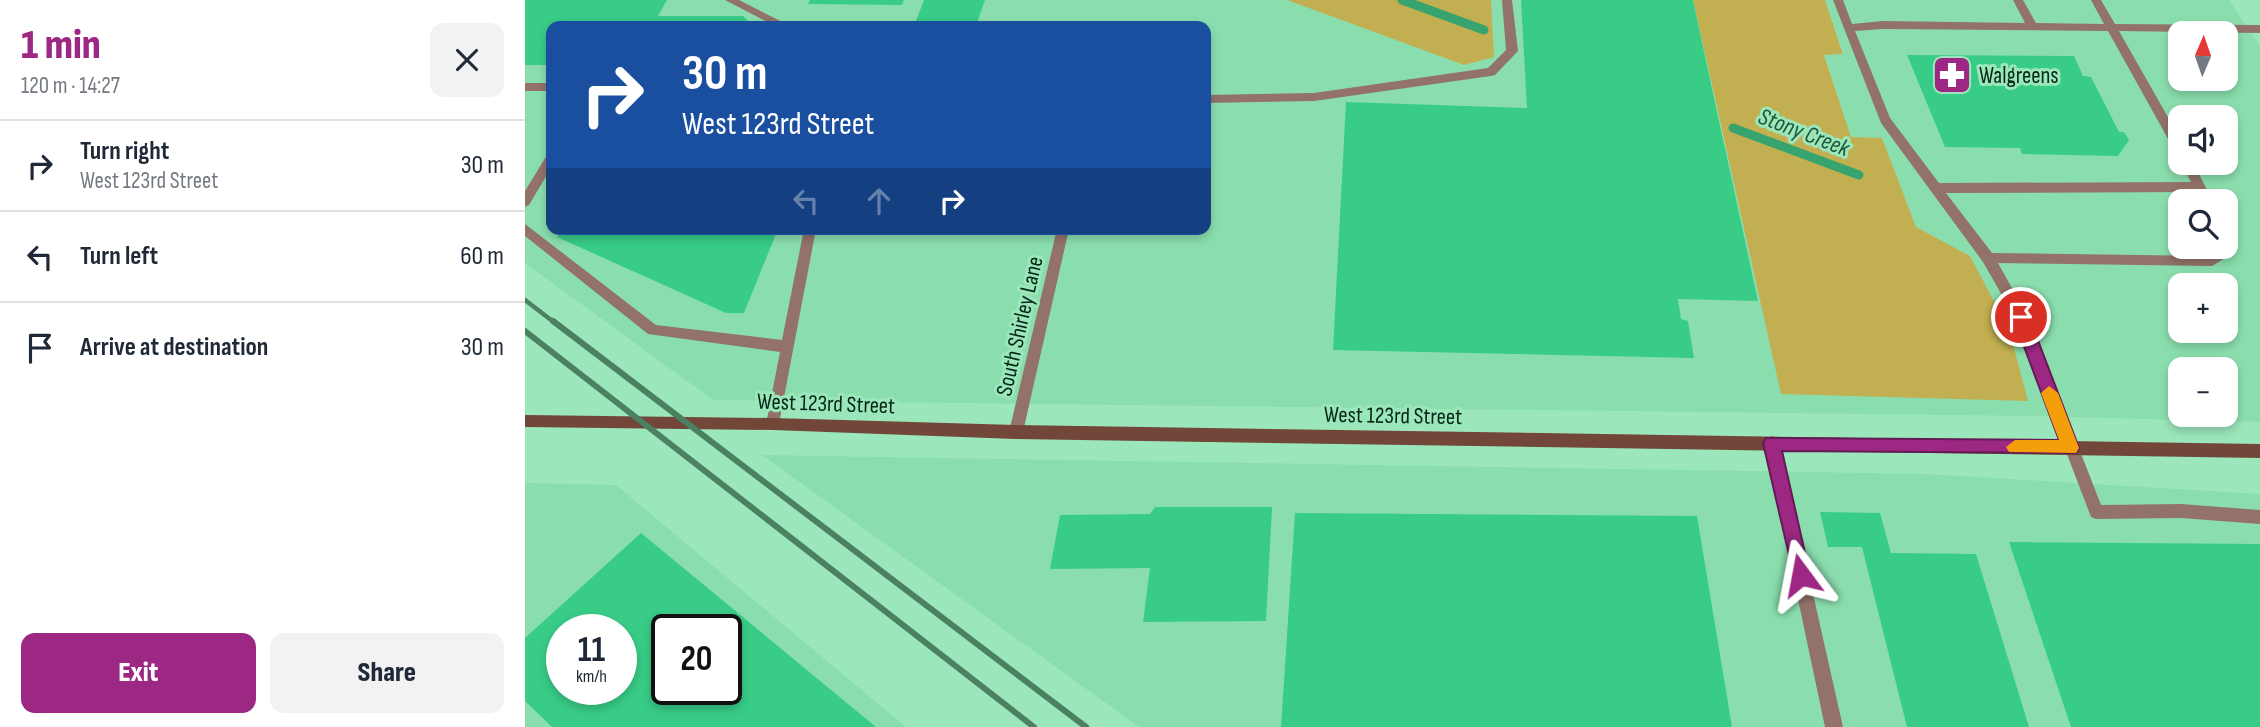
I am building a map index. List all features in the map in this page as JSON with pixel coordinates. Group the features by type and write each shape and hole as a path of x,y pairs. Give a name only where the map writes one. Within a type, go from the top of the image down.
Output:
{"street":[{"path":"730,0 774,21"},
{"path":"1211,99 1314,97 1491,72 1512,51 1507,0"},
{"path":"1838,0 1885,120 1988,258 2021,317 2097,512 2181,511 2260,517"},
{"path":"2018,0 2032,26"},
{"path":"2096,0 2168,128"},
{"path":"1847,28 1883,25 2260,29"},
{"path":"525,87 546,87"},
{"path":"525,202 546,166"},
{"path":"2193,175 2200,187"},
{"path":"1935,188 2200,187"},
{"path":"525,229 653,330 787,347"},
{"path":"773,424 809,235"},
{"name":"South Shirley Lane","path":"1016,432 1062,235"},
{"path":"1988,258 2215,259"},
{"name":"West 123rd Street","path":"525,421 773,424 1016,432 2260,451"},
{"path":"1772,443 1834,727"}],"shaded area":[{"path":"525,0 1287,0 1464,65 1494,56 1491,0 1691,0 1724,146 1970,256 1916,228 1882,139 1851,137 1824,54 1843,53 1825,0 2229,0 2260,46 2260,422 2238,421 2238,357 2168,357 2168,420 713,400 525,263"},
{"path":"1287,0 1491,0 1494,57 1464,65"},
{"path":"1693,0 1825,0 1843,54 1824,55 1851,137 1882,138 1916,227 1970,256 2009,330 2028,401 1781,394"},
{"path":"762,455 1927,474 2260,494 2260,727 1139,727"},
{"path":"525,483 616,485 906,727 525,727"}],"building":[{"path":"525,0 667,0 658,16 743,16 748,21 546,21 546,65 525,65"},
{"path":"810,0 904,0 902,5 808,4"},
{"path":"924,0 985,0 978,21 916,21"},
{"path":"1521,0 1693,0 1758,301 1678,299 1681,319 1688,321 1694,358 1333,350 1346,102 1527,108"},
{"name":"Walgreens","path":"1907,55 2074,56 2083,76 2091,77 2119,132 2124,132 2129,140 2118,156 2022,154 2020,148 1945,147"},
{"path":"776,235 744,313 726,313 557,237"},
{"path":"1155,507 1272,507 1266,621 1143,622 1150,568 1050,569 1060,515 1150,514"},
{"path":"1820,512 1880,513 1891,553 1976,554 2029,727 1907,727 1862,547 1828,547"},
{"path":"1295,513 1697,516 1732,727 1281,727"},
{"path":"641,533 739,614 651,614 651,705 742,705 742,616 876,727 552,727 525,701 525,638 546,619 546,705 637,705 637,614 552,614"},
{"path":"2009,542 2260,544 2260,727 2071,727"}],"waterway":[{"name":"Stony Creek","path":"1402,0 1484,30"},
{"name":"Stony Creek","path":"1733,128 1859,175"}],"railway":[{"path":"525,300 555,323"},
{"path":"553,321 1086,727"},
{"path":"525,331 1034,727"}],"slow traffic":[{"path":"2015,447 2070,448 2049,393"}],"place":[{"name":"Walgreens","path":"1952,75"}],"route":[{"path":"1801,575 1772,443 2070,448 2021,317"}]}
